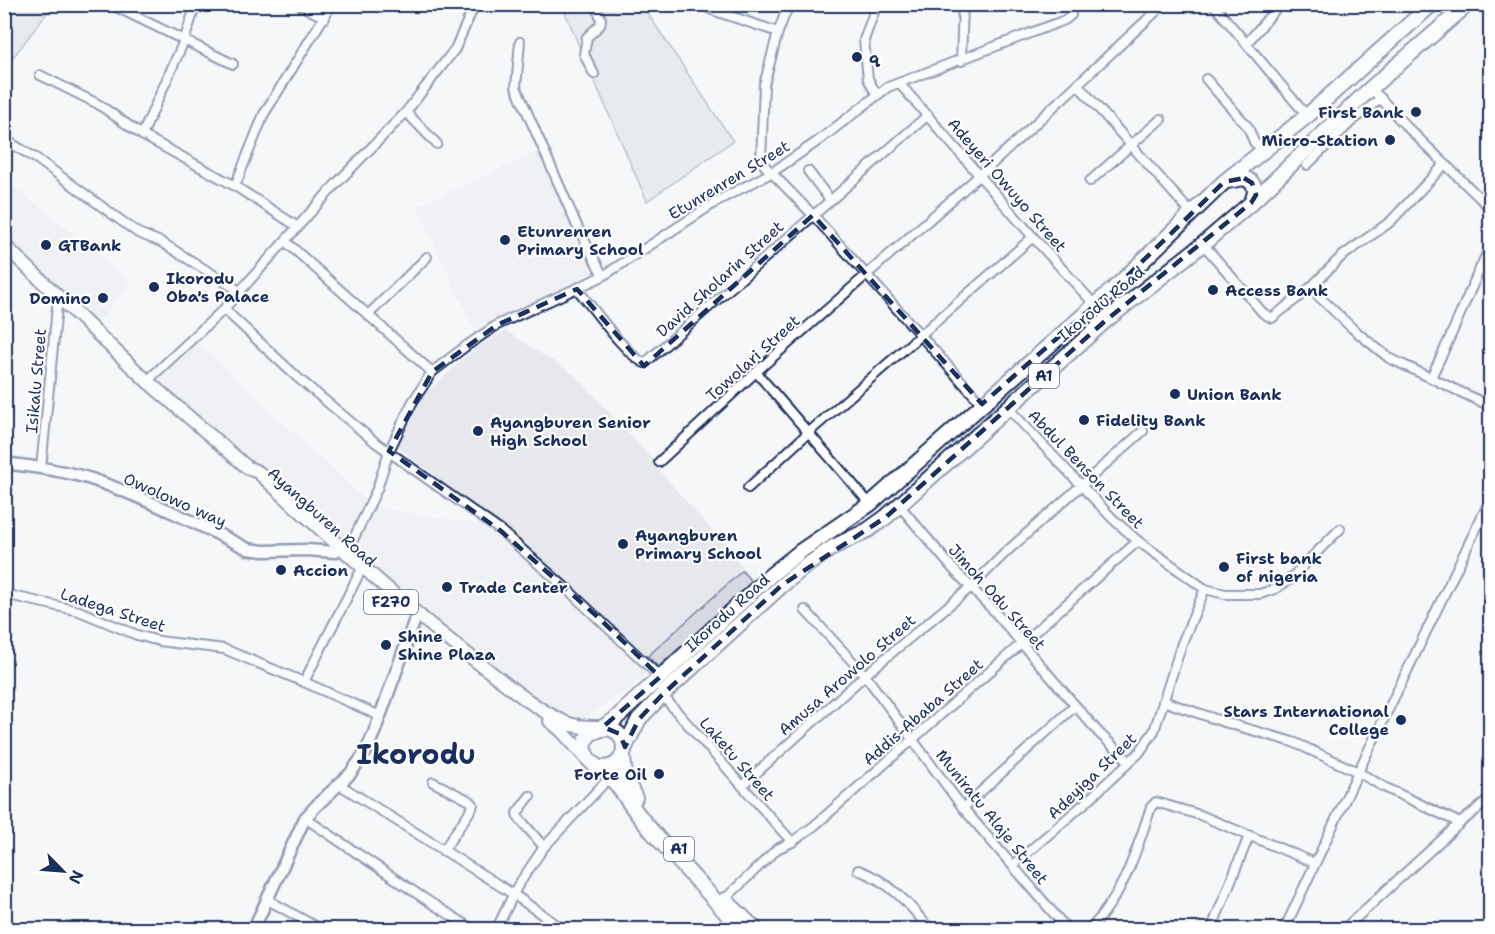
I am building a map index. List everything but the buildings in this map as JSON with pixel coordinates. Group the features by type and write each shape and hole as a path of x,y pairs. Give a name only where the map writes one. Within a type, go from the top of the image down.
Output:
{"highway":[{"name":"Ikorodu Road","path":"603,727 613,721 771,575 801,551 870,504 1095,305 1224,182 1307,116 1432,4"},
{"name":"Ikorodu Road","path":"624,752 639,719 662,695 804,567 833,547 868,531 899,506 1105,321 1203,244 1376,93 1468,4"},
{"path":"1224,182 1244,178 1250,181 1256,189 1256,195 1251,203"},
{"path":"603,727 614,730 620,734 624,752 613,766 599,768 587,759 584,752 586,738 603,727"},
{"name":"A1","path":"624,752 622,765 627,783 641,807 756,930"},
{"name":"A1","path":"599,768 610,777 658,839 741,930"}],"main road":[{"name":"Ayangburen Road","path":"4,245 147,381 248,468 254,478 418,616 549,717"},
{"name":"Owolowo way","path":"4,463 41,468 90,479 134,496 248,549 341,553"},
{"name":"Ayangburen Road","path":"341,553 359,574 414,622 506,692 549,717"},
{"path":"253,930 305,818 340,785 365,753 414,622"},
{"name":"F270","path":"549,717 582,728 603,727"},
{"name":"F270","path":"549,717 587,759"}],"street":[{"path":"110,4 233,64"},
{"path":"142,135 184,41 196,4"},
{"path":"298,4 325,18"},
{"path":"235,186 264,114 332,4"},
{"path":"147,381 225,309 285,241 406,112 455,49 475,4"},
{"path":"594,74 584,54 587,37 600,25 601,19 596,4"},
{"path":"701,4 712,10 778,32"},
{"path":"789,4 778,32 764,85 761,160 982,404"},
{"path":"877,4 864,40 868,79 877,95"},
{"path":"961,61 963,4"},
{"name":"Etunrenren Street","path":"341,553 377,489 389,451 412,403 432,372 466,346 497,325 603,276 719,200 771,173 818,141 888,87 1065,20 1071,15 1071,4"},
{"name":"Towolari Street","path":"659,462 756,372 980,175 1164,4"},
{"path":"1213,4 1307,116"},
{"path":"1247,43 1280,4"},
{"path":"520,42 516,87 578,228 603,276"},
{"path":"40,75 98,104 142,135 235,186 298,227"},
{"path":"1206,79 1248,127 1254,142 1263,151"},
{"name":"Adeyeri Owuyo Street","path":"899,83 1095,305"},
{"path":"1078,86 1191,213"},
{"path":"1307,165 1351,122 1376,93 1405,125 1491,208"},
{"path":"406,112 437,144"},
{"name":"David Sholarin Street","path":"578,289 629,352 645,363 928,115"},
{"path":"1090,181 1161,119"},
{"path":"4,139 37,159 138,233 161,242 240,292"},
{"path":"1203,244 1268,317 1272,318 1310,288 1341,257 1390,222 1445,164"},
{"path":"808,171 830,200"},
{"path":"748,488 1033,237"},
{"path":"285,241 432,372"},
{"path":"1431,377 1454,333 1469,291 1491,247"},
{"path":"368,315 427,256"},
{"path":"1310,288 1353,329 1389,358 1491,406"},
{"name":"Isikalu Street","path":"41,468 58,297"},
{"path":"225,309 298,378 375,442 501,531 584,604 660,677"},
{"path":"756,372 870,504"},
{"name":"Abdul Benson Street","path":"1008,408 1081,487 1137,541 1205,589"},
{"name":"Amusa Arowolo Street","path":"743,785 865,675 971,587 1006,552 1143,431"},
{"path":"1284,930 1358,772 1491,500"},
{"name":"Jimoh Odu Street","path":"899,506 1099,733 1129,761"},
{"path":"1205,589 1225,594 1260,594 1275,589 1288,581 1340,529"},
{"name":"Addis-Ababa Street","path":"725,899 777,849 792,842 814,826 1137,541"},
{"path":"304,682 359,574"},
{"name":"Adeyiga Street","path":"1013,865 1085,803 1147,744 1154,731 1182,642 1205,589"},
{"name":"Ladega Street","path":"4,594 79,611 148,638 224,649 380,716"},
{"name":"Muniratu Alaje Street","path":"805,609 865,675 963,808 1068,930"},
{"name":"Laketu Street","path":"662,695 792,842"},
{"path":"1163,701 1293,742 1460,823"},
{"path":"963,808 1075,706"},
{"path":"496,930 513,894 544,847 610,777"},
{"path":"433,782 473,804 444,851"},
{"path":"340,785 513,894 564,930"},
{"path":"530,796 517,813 518,817 544,847"},
{"path":"1090,930 1105,913 1123,885 1136,855 1151,807 1156,802 1200,816 1315,863"},
{"path":"1343,930 1460,823 1489,805"},
{"path":"305,818 474,930"},
{"path":"1211,930 1249,836"},
{"path":"858,870 888,885 912,907 930,930"},
{"path":"266,899 322,930"}],"highlighted area":[{"path":"1244,178 1252,183 1256,195 1251,203 1105,321 886,517 782,585 662,695 639,719 625,747 620,734 603,727 660,677 601,620 501,531 389,451 432,372 497,325 577,289 644,366 813,215 982,404 1120,283 1224,182"}],"shaded area":[{"path":"4,5 53,5 5,68"},
{"path":"562,5 642,5 733,141 647,201"},
{"name":"Etunrenren Primary School","path":"537,152 593,273 474,330 417,206"},
{"path":"4,179 96,251 131,282 96,326 41,276 5,237"},
{"path":"506,331 576,376 651,458 663,475 737,559 752,582 658,667 580,721 554,712 521,691 381,583 149,373 189,334 373,507 503,528 397,446 428,391 478,346"},
{"path":"742,571 752,582 658,667 648,656"}],"place":[{"name":"q","path":"857,57"},
{"name":"First Bank","path":"1416,112"},
{"name":"Micro-Station","path":"1390,140"},
{"name":"Etunrenren Primary School","path":"505,240"},
{"name":"GTBank","path":"46,245"},
{"name":"Ikorodu Oba's Palace","path":"154,287"},
{"name":"Access Bank","path":"1213,290"},
{"name":"Domino","path":"103,298"},
{"name":"Union Bank","path":"1175,394"},
{"name":"Fidelity Bank","path":"1084,420"},
{"name":"Ayangburen Senior High School","path":"478,431"},
{"name":"Ayangburen Primary School","path":"623,544"},
{"name":"First bank of nigeria","path":"1224,567"},
{"name":"Accion","path":"281,570"},
{"name":"Trade Center","path":"447,587"},
{"name":"Shine Shine Plaza","path":"386,645"},
{"name":"Stars International College","path":"1401,720"},
{"name":"Forte Oil","path":"659,774"}],"district":[{"name":"Ikorodu","path":"416,754"}]}
